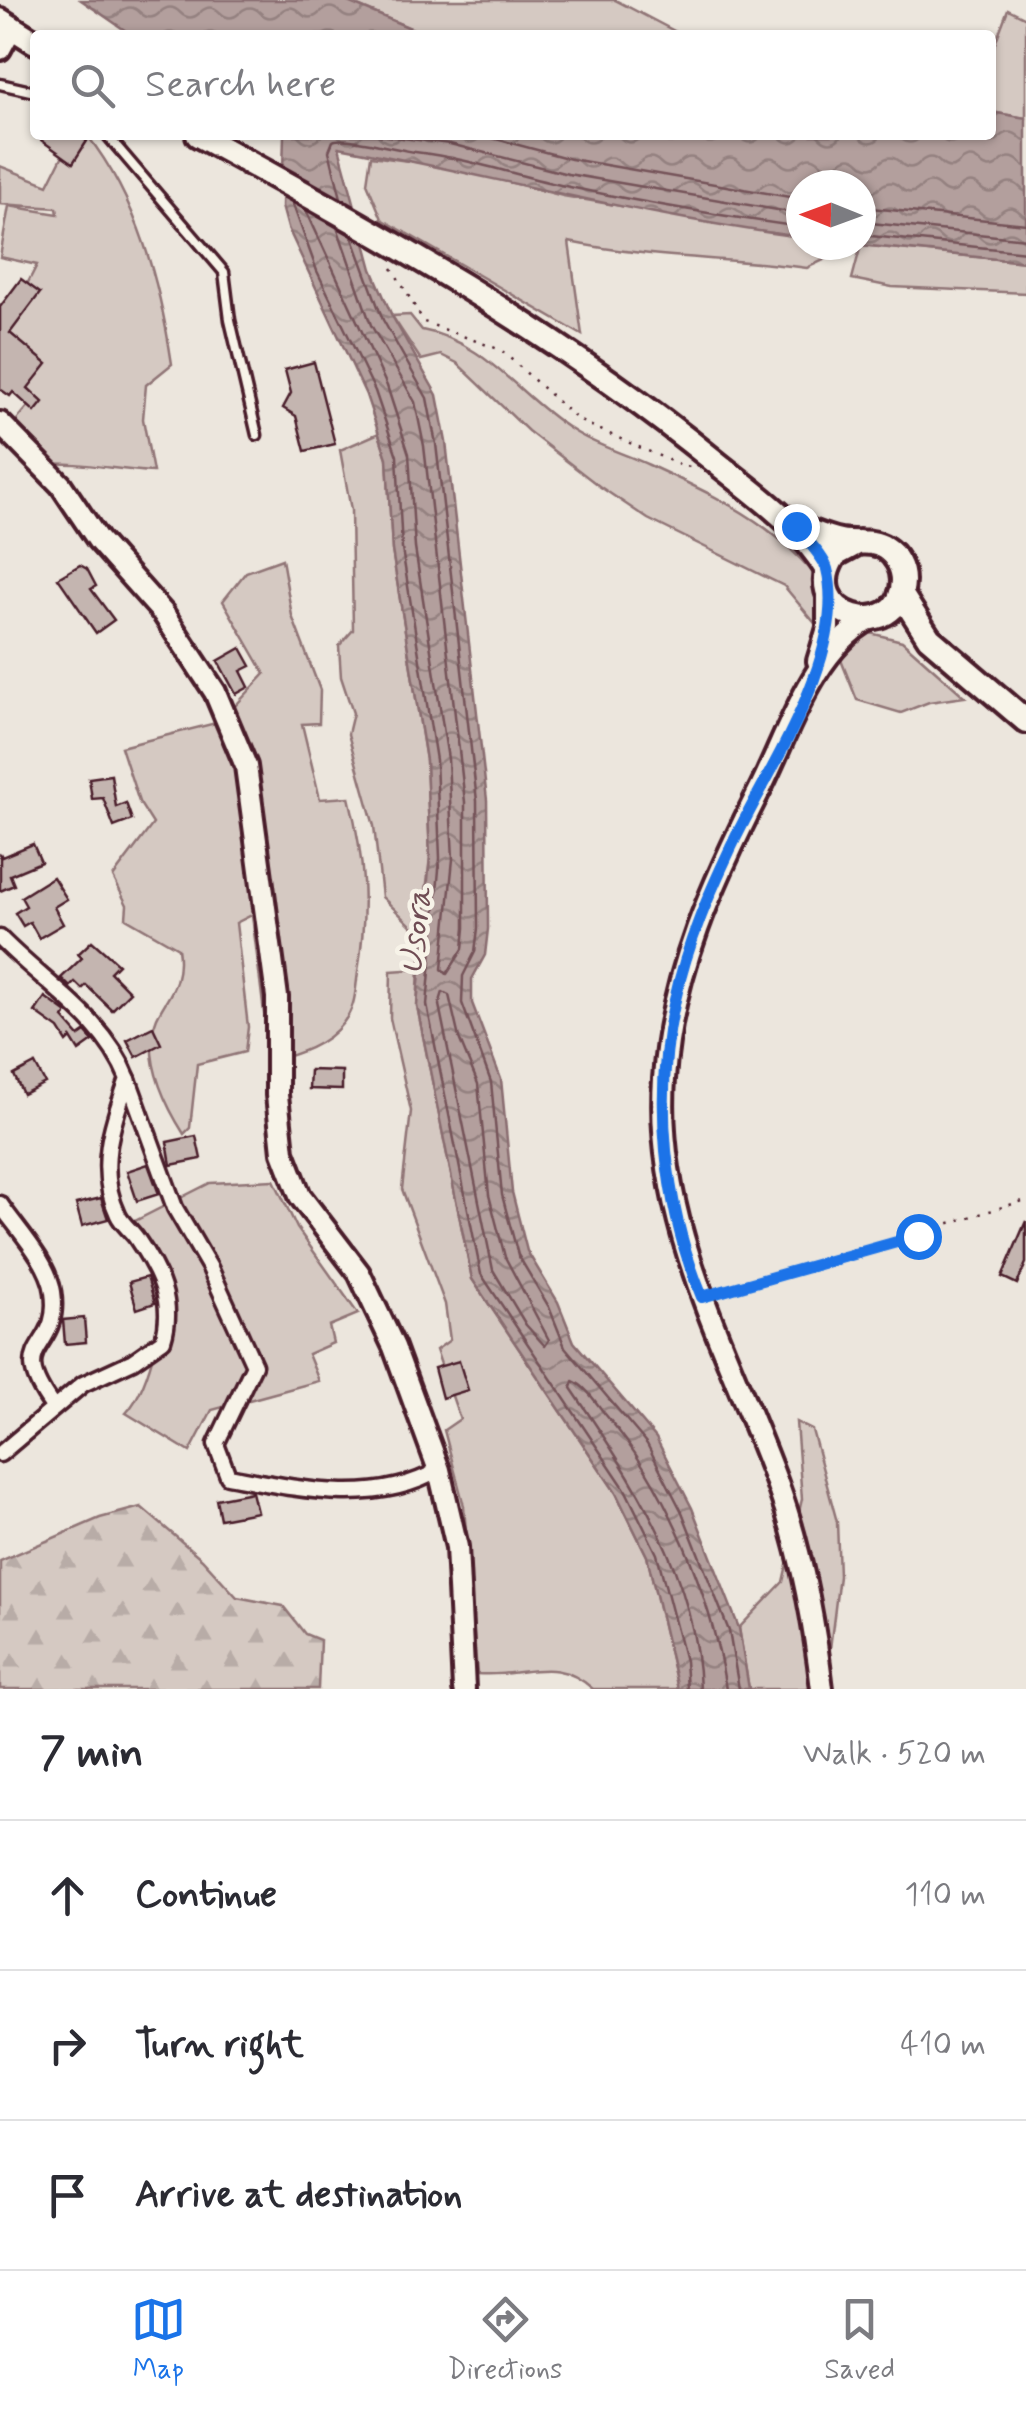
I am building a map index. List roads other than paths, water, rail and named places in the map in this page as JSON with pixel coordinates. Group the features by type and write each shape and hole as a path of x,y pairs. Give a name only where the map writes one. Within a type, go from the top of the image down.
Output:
{"main road":[{"path":"4,24 30,39"},
{"path":"207,140 341,212 565,348 654,412 796,526 840,541 882,546 898,561 901,594 929,638 1026,722"},
{"path":"796,526 844,613 874,617 929,638"},
{"path":"828,582 841,549 859,542"},
{"path":"874,617 901,594"}],"street":[{"path":"0,49 4,24"},
{"path":"0,423 60,485 98,540 163,613 216,692 246,766 277,998 276,1095 282,1152 300,1196 359,1273 394,1347 439,1470 458,1547 464,1689"},
{"path":"812,682 828,628 828,582"},
{"path":"822,1689 797,1547 777,1484 702,1297 675,1212 663,1081 674,1000 698,920 812,682 840,639 874,617"},
{"path":"0,938 43,982 86,1014 116,1049 175,1208 210,1268 254,1365 216,1444 228,1476 359,1494 412,1486 439,1470"},
{"path":"0,1454 82,1384 134,1361 163,1340 170,1304 138,1240 118,1216 108,1176 106,1136 128,1079"},
{"path":"0,1204 53,1288 54,1320 30,1365 32,1378 53,1406"}],"lane":[{"path":"0,84 30,91"},
{"path":"111,140 224,272 230,320 257,435"}],"water":[{"path":"81,0 343,0 415,30 125,30"},
{"path":"996,113 1026,118 1026,262 876,247 876,170 786,170 786,235 627,207 339,147 372,269 392,316 437,395 446,442 487,800 488,929 485,955 472,979 472,1003 501,1079 512,1192 527,1251 558,1302 574,1342 656,1438 692,1508 739,1628 749,1689 678,1689 647,1556 616,1493 472,1279 417,1006 430,857 426,760 392,550 387,458 366,395 288,228 282,206 284,140 996,140"}],"water label":[{"name":"Usora","path":"416,931"}]}
